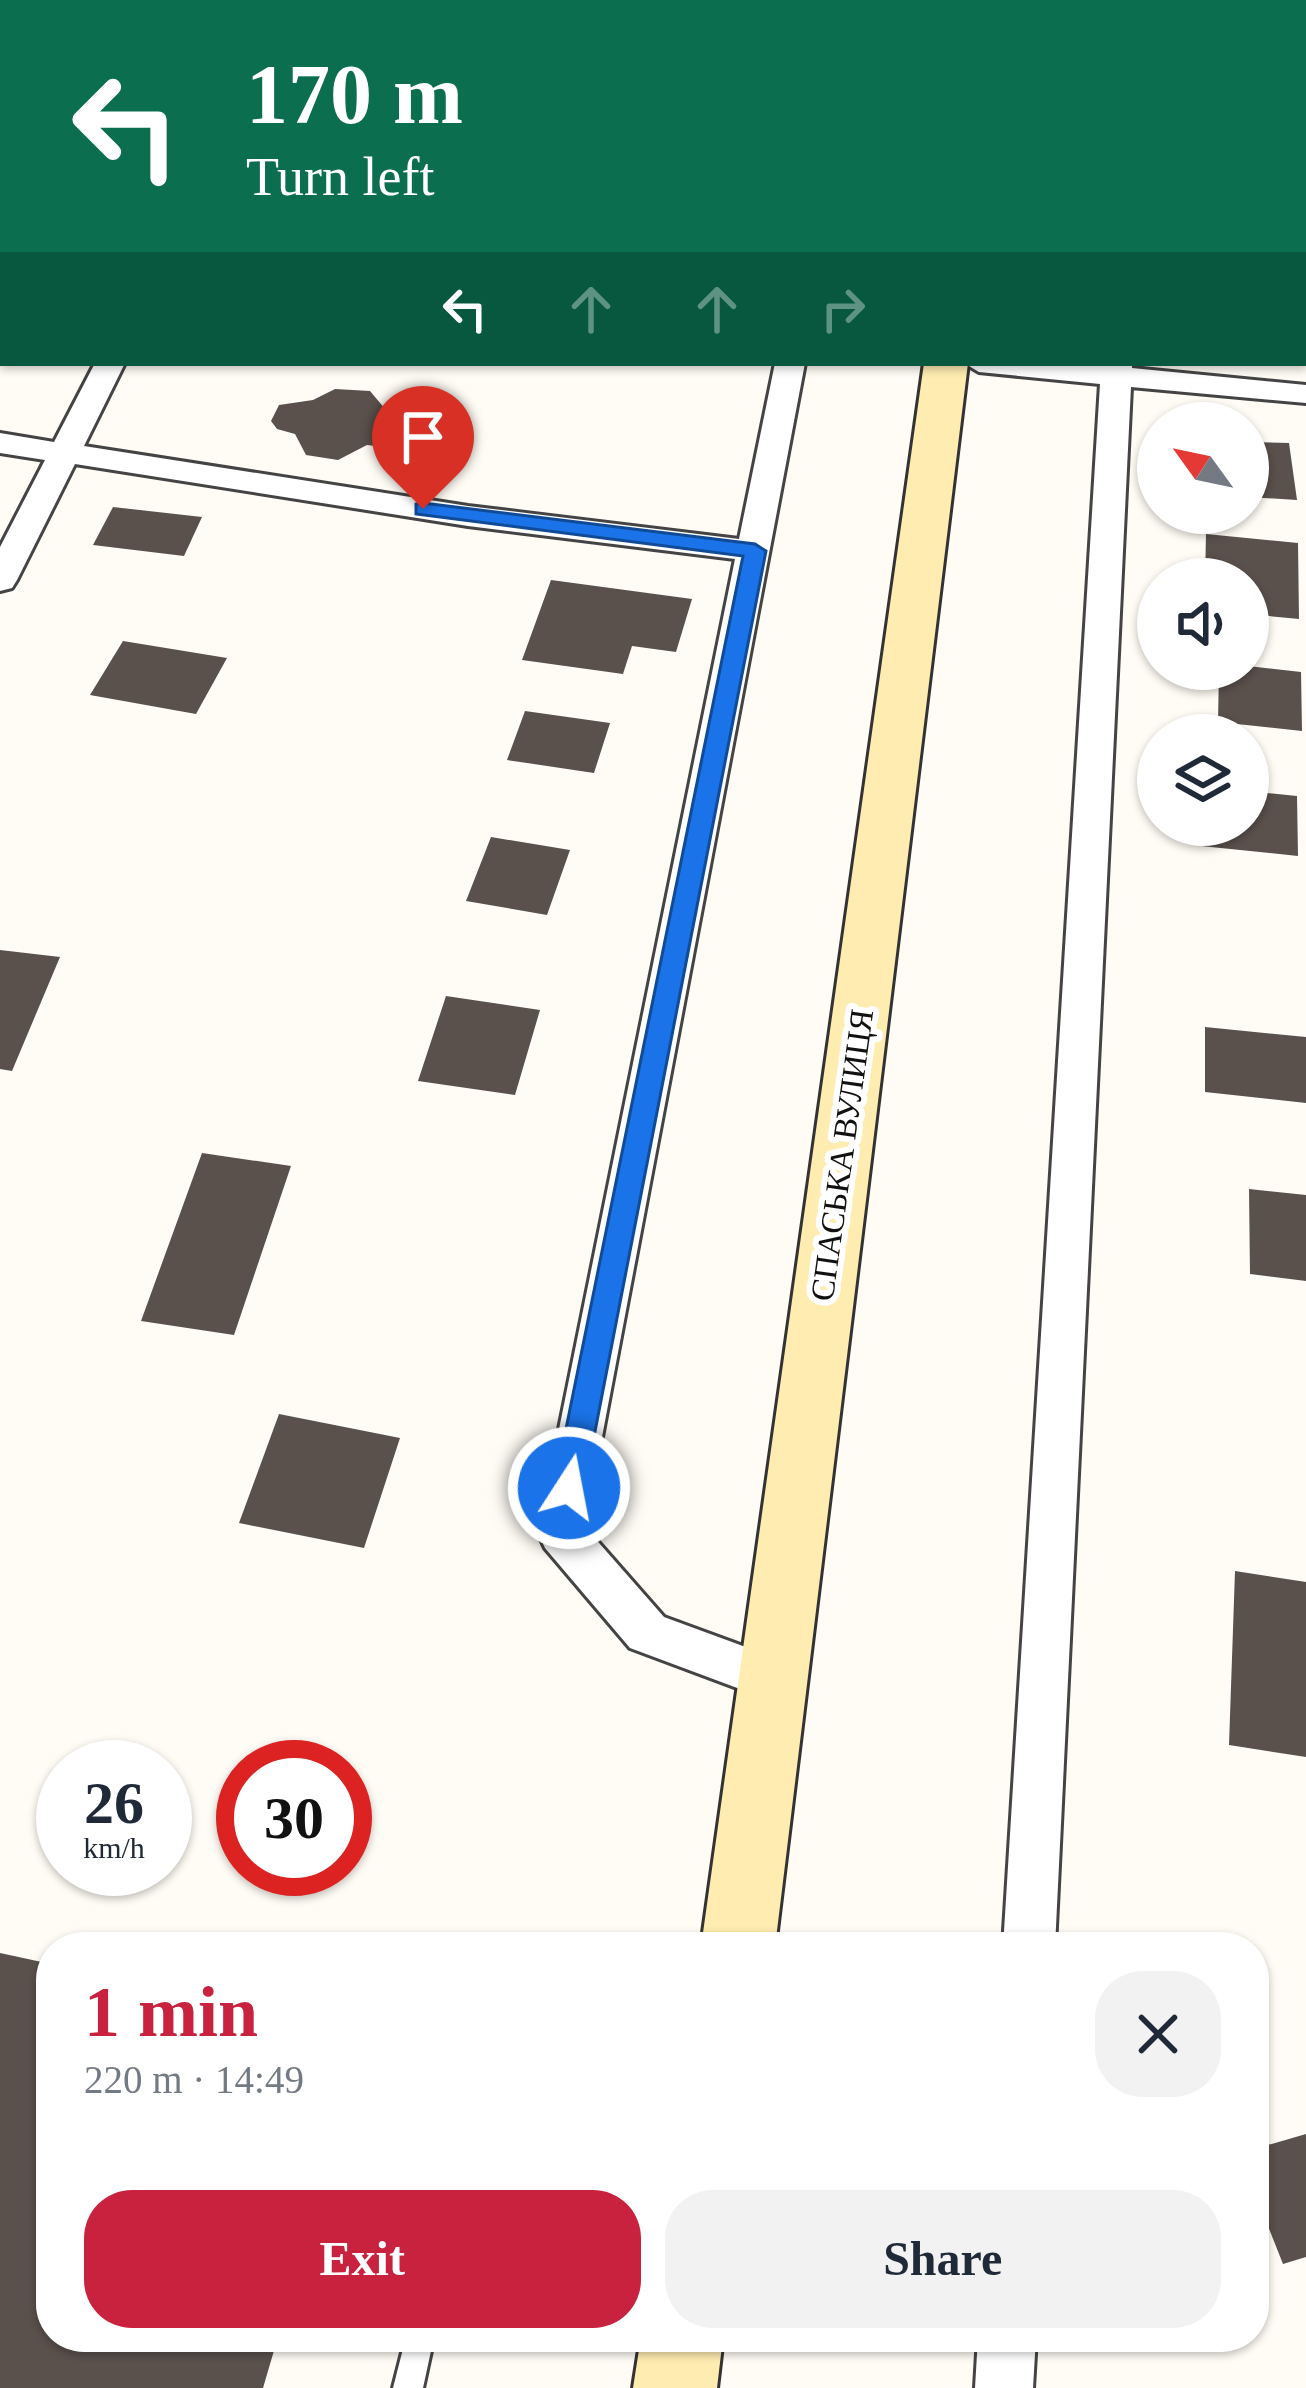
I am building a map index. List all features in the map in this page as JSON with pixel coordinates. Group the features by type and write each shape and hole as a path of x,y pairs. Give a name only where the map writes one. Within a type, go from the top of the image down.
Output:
{"street":[{"path":"0,580 108,366"},
{"path":"772,1679 647,1633 561,1533 789,366"},
{"name":"СПАСЬКА ВУЛИЦЯ","path":"740,1932 946,366"},
{"path":"1048,366 1117,369 1306,394"},
{"path":"1030,1932 1117,369"},
{"path":"0,442 468,516 755,551"},
{"path":"674,2388 680,2352"},
{"path":"1004,2388 1006,2352"}],"lane":[{"path":"408,2388 416,2352"}],"building":[{"path":"335,389 370,391 386,410 432,415 418,451 367,445 338,460 306,455 295,434 277,429 271,421 279,405 313,400"},
{"path":"1269,443 1289,443 1297,500 1269,498"},
{"path":"113,507 202,517 184,556 93,545"},
{"path":"1206,534 1298,543 1299,619 1269,616 1269,558 1205,558"},
{"path":"551,580 692,599 676,652 632,646 623,674 522,660"},
{"path":"123,641 227,658 196,714 90,695"},
{"path":"1269,668 1301,672 1302,731 1269,727 1269,714 1218,714 1219,690 1269,690"},
{"path":"525,711 610,723 594,773 507,760"},
{"path":"1269,793 1297,796 1298,856 1201,846 1269,846"},
{"path":"491,837 570,850 547,915 466,901"},
{"path":"0,950 60,957 12,1071 0,1069"},
{"path":"446,996 540,1010 515,1095 418,1081"},
{"path":"1205,1027 1306,1037 1306,1103 1205,1092"},
{"path":"202,1153 291,1166 234,1335 141,1321"},
{"path":"1249,1189 1306,1195 1306,1281 1250,1274"},
{"path":"279,1414 400,1438 364,1548 239,1523"},
{"path":"1235,1571 1306,1582 1306,1757 1229,1745"},
{"path":"0,1953 36,1961 36,2352 274,2352 263,2388 0,2388"},
{"path":"1306,2134 1306,2257 1283,2264 1269,2229 1269,2145"}],"route":[{"path":"423,509 755,551 569,1488"}]}
